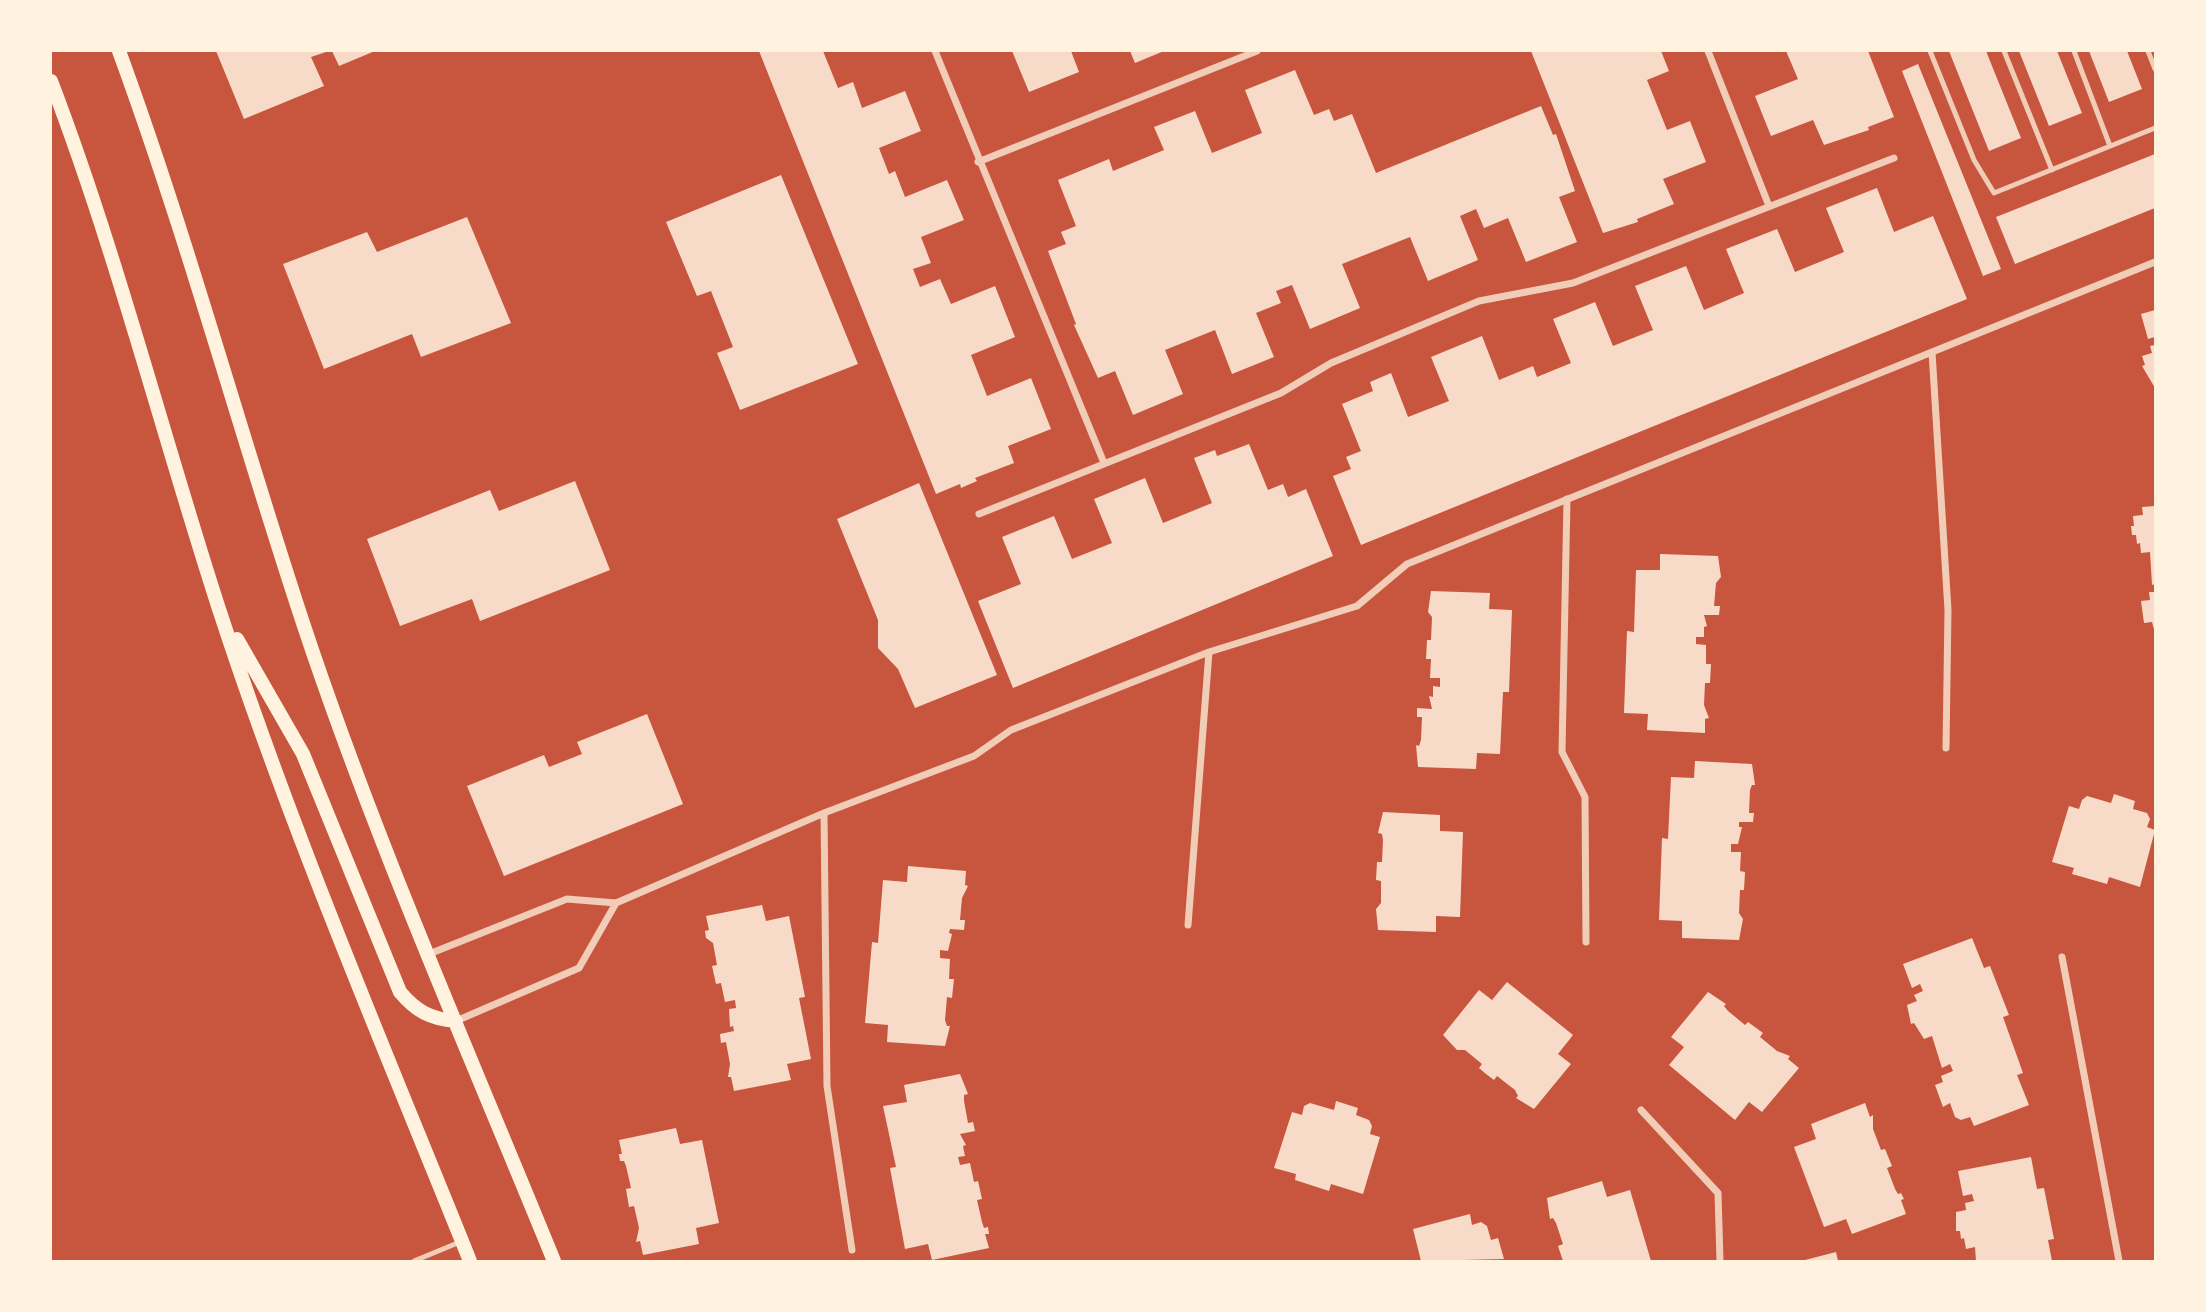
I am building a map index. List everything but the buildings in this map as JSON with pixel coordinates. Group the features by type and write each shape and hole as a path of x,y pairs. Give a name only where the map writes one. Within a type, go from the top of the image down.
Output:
{"main road":[{"path":"119,51 172,202 303,625 348,750 554,1261"},
{"path":"51,81 129,305 219,608 282,789 470,1261"},
{"path":"219,608 303,754 400,992 413,1007 434,1020 456,1021"}],"street":[{"path":"934,51 1104,463"},
{"path":"978,162 1257,51"},
{"path":"1708,51 1769,206"},
{"path":"979,514 1281,393 1331,363 1479,301 1573,283 1894,158"},
{"path":"429,954 567,899 617,903 824,813 974,756 1011,730 1209,652 1357,606 1407,564 2155,262"},
{"path":"1933,352 1948,610 1946,748"},
{"path":"1567,499 1562,752 1585,797 1586,942"},
{"path":"1188,925 1209,652"},
{"path":"824,813 827,1086 852,1250"},
{"path":"456,1021 579,968 617,903"},
{"path":"2062,957 2119,1261"},
{"path":"1641,1110 1718,1193 1720,1261"}],"lane":[{"path":"1930,51 1974,160 1994,193 2155,128"},
{"path":"2004,51 2052,170"},
{"path":"2074,51 2110,146"},
{"path":"2148,51 2155,69"},
{"path":"414,1261 461,1242"}]}
